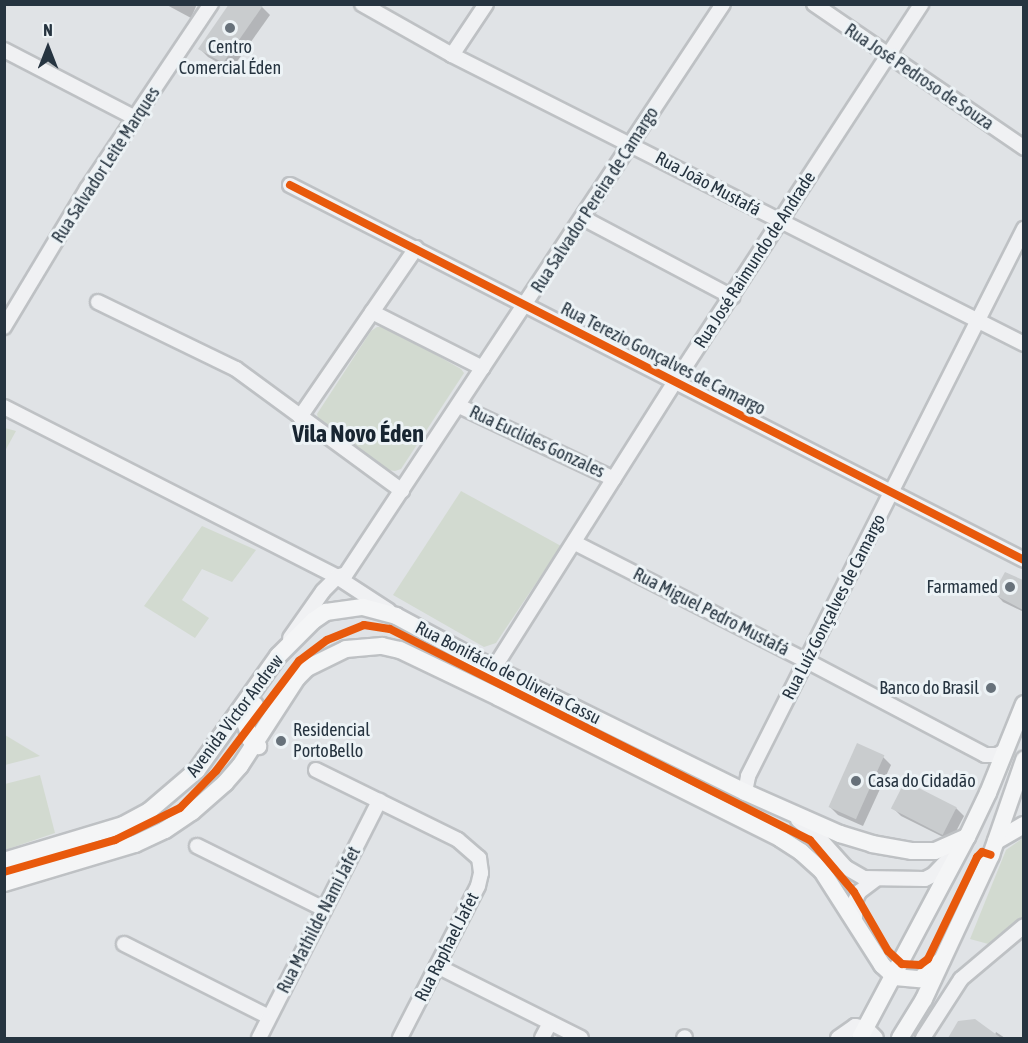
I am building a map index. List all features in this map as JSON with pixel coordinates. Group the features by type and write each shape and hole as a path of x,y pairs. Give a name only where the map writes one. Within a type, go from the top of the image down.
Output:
{"main road":[{"name":"Avenida Victor Andrew","path":"4,861 123,825 150,811 197,770 278,656 313,621 326,612 363,607 396,616"},
{"name":"Rua Bonifácio de Oliveira Cassu","path":"396,616 494,668 745,792 840,834 889,848 935,851 967,837"},
{"name":"Rua Bonifácio de Oliveira Cassu","path":"346,650 382,646 400,650 757,827 801,852 822,871 855,919 882,965 895,977"},
{"name":"Avenida Victor Andrew","path":"4,883 135,844 165,830 192,812 225,783 254,746 297,678 318,661 346,650"},
{"path":"413,656 429,658 468,673 494,668"},
{"path":"254,746 248,735 246,721 259,699 259,684"},
{"path":"867,1035 967,837 1006,750 1023,704"},
{"path":"900,1038 924,999 996,841 1023,760"},
{"path":"745,792 750,813 757,827"},
{"path":"996,841 1023,825"},
{"path":"895,977 920,979 942,960"}],"street":[{"name":"Rua Salvador Leite Marques","path":"4,327 87,189 211,4"},
{"name":"Rua João Mustafá","path":"362,4 452,55 1023,344"},
{"path":"452,55 486,4"},
{"name":"Rua Salvador Pereira de Camargo","path":"278,656 313,604 337,577 346,574 723,4"},
{"name":"Rua José Pedroso de Souza","path":"814,4 1023,148"},
{"name":"Rua José Raimundo de Andrade","path":"494,668 675,382 921,4"},
{"path":"4,50 135,118"},
{"name":"Rua Terezio Gonçalves de Camargo","path":"290,185 1023,560"},
{"path":"583,218 732,297"},
{"name":"Rua Luíz Gonçalves de Camargo","path":"745,792 748,776 1023,229"},
{"path":"300,417 416,248"},
{"path":"98,302 236,369 402,491"},
{"path":"372,312 483,368"},
{"name":"Rua Euclides Gonzales","path":"459,406 614,479"},
{"name":"Rua Bonifácio de Oliveira Cassu","path":"4,407 337,577 396,616"},
{"name":"Rua Bonifácio de Oliveira Cassu","path":"4,419 34,421"},
{"name":"Rua Miguel Pedro Mustafá","path":"575,543 985,755 997,755 1006,750"},
{"name":"Rua Raphael Jafet","path":"316,770 458,840 478,858 481,873 478,886 400,1038"},
{"name":"Rua Mathilde Nami Jafet","path":"259,1038 378,801"},
{"path":"782,809 816,834 845,867 864,878 874,880 925,879 944,865 967,837"},
{"path":"197,846 324,909"},
{"path":"855,919 855,901 859,892 874,880"},
{"path":"923,1038 961,979 1023,926"},
{"path":"124,944 269,1017"},
{"path":"437,966 581,1038"},
{"path":"543,1038 550,1023"},
{"path":"837,1038 855,1026 867,1035"}],"shaded area":[{"path":"377,327 387,327 461,369 464,373 401,469 395,471 388,470 318,418 317,414 371,331"},
{"path":"4,428 16,431 5,451"},
{"path":"461,491 561,546 496,643 484,647 393,595"},
{"path":"202,526 256,550 232,582 202,569 182,600 209,618 195,638 144,606"},
{"path":"5,735 40,756 5,765"},
{"path":"40,775 55,833 5,850 5,784"},
{"path":"1023,838 1023,919 992,945 970,939 1006,850"}],"building":[{"name":"Centro Comercial Éden","path":"229,4 264,4 223,63 198,49"},
{"name":"Farmamed","path":"1005,572 1023,580 1023,610 993,594"},
{"name":"Casa do Cidadão","path":"857,743 884,755 856,819 829,807"},
{"path":"905,781 957,807 943,835 891,809"},
{"path":"975,1019 1001,1038 948,1038 958,1021"}],"cycle path":[{"path":"290,185 1024,560"},
{"path":"4,872 115,840 180,808 216,771 299,661 327,640 364,625 390,629 810,840 854,892 888,951 902,964 920,965 928,959 977,857 982,852 991,855"}],"place":[{"name":"Centro Comercial Éden","path":"230,28"},
{"name":"Farmamed","path":"1010,587"},
{"name":"Banco do Brasil","path":"991,688"},
{"name":"Residencial PortoBello","path":"281,741"},
{"name":"Casa do Cidadão","path":"856,781"}],"district":[{"name":"Vila Novo Éden","path":"358,434"}]}
